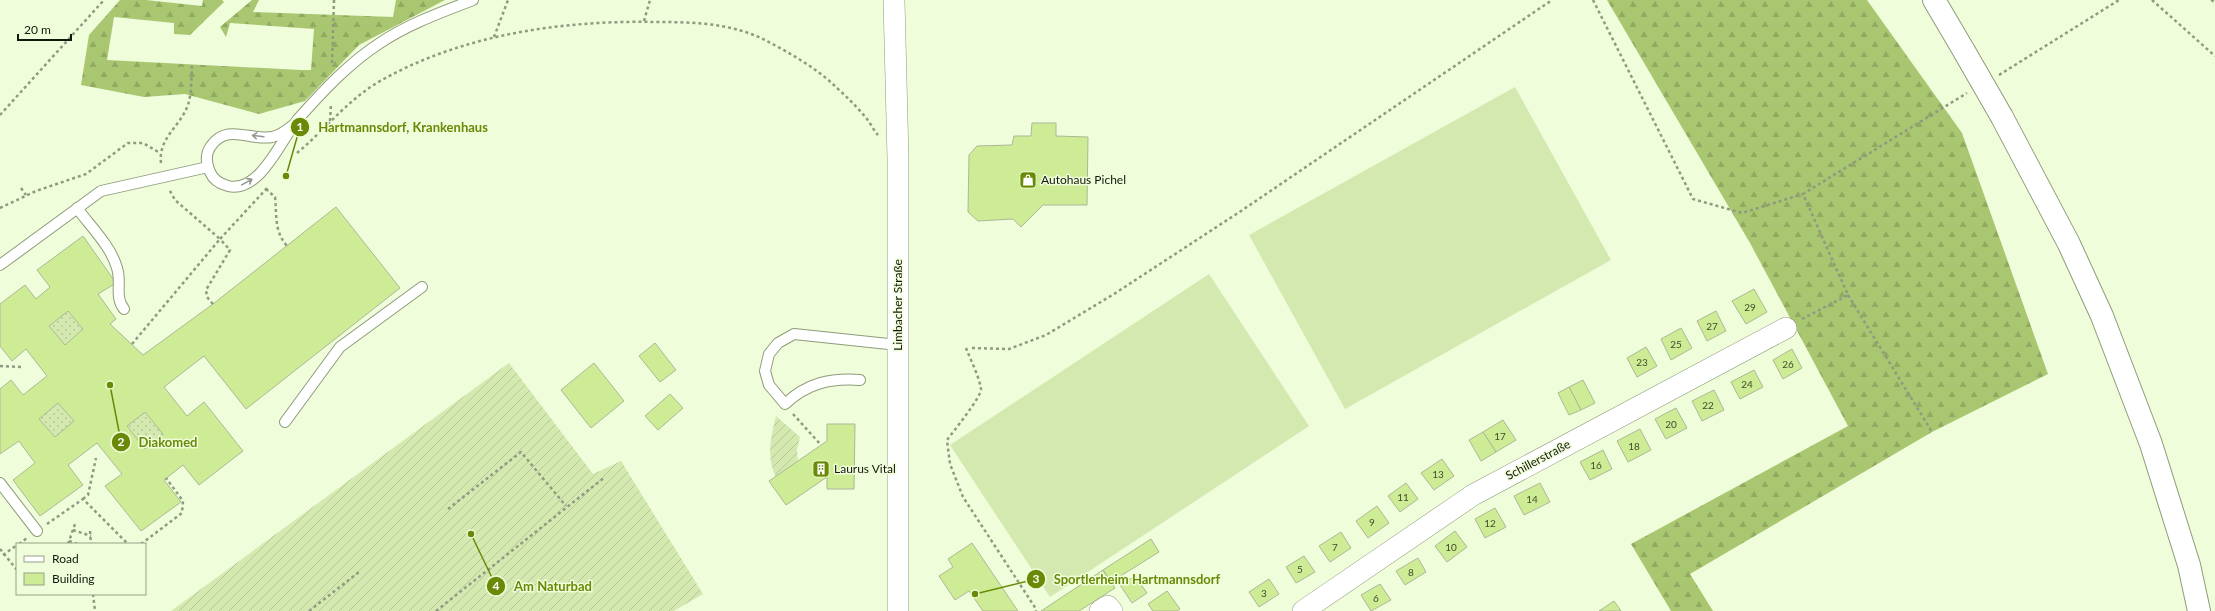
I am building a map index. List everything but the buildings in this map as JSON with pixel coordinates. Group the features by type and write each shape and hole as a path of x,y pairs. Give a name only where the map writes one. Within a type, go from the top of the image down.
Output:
{"main road":[{"path":"1934,0 2002,117 2069,244 2102,316 2151,444 2189,565 2199,611"}],"street":[{"name":"Limbacher Straße","path":"894,0 897,135 898,611"},
{"name":"Schillerstraße","path":"1303,611 1472,495 1786,328"}],"lane":[{"path":"293,125 272,160 256,176 245,184 232,187 226,186 212,176 206,159 208,150 221,136 236,133 272,137 283,133 293,125 350,66 381,42 437,14 473,0"},
{"path":"0,265 101,191 208,168"},
{"path":"77,208 114,258 119,277 118,300 124,309"},
{"path":"285,422 340,347 422,287"},
{"path":"860,380 841,379 817,383 796,393 785,404 769,385 765,371 769,354 778,343 794,334 898,345"},
{"path":"0,483 37,531"}],"path":[{"path":"0,115 104,0"},
{"path":"330,122 334,0"},
{"path":"494,38 508,0"},
{"path":"644,21 650,0"},
{"path":"972,348 1009,349 1052,331 1114,294 1234,216 1552,0"},
{"path":"1593,0 1693,199 1742,213 1803,194 1962,96"},
{"path":"2003,72 2119,0"},
{"path":"2152,0 2215,56"},
{"path":"2211,0 2215,2"},
{"path":"297,153 314,140 330,122 360,94 393,74 436,55 494,38 578,25 644,21 724,26 735,28 762,39 804,63 836,86 878,134 897,135"},
{"path":"192,64 188,105 166,137 160,153 164,177 175,200 220,239 230,250 206,290 207,297 213,304"},
{"path":"0,208 26,195 86,174 128,143 143,143 160,153"},
{"path":"132,344 220,239 269,186"},
{"path":"21,188 26,195"},
{"path":"266,189 275,197 276,225 287,246"},
{"path":"1803,194 1848,295 1932,432"},
{"path":"1786,328 1848,295"},
{"path":"966,348 982,390 978,399 947,440 950,464 963,496 1036,611"},
{"path":"0,366 23,367"},
{"path":"785,404 821,445"},
{"path":"448,509 521,452 566,507"},
{"path":"21,543 88,495 96,458"},
{"path":"436,611 605,477"},
{"path":"142,543 182,513 183,502 166,478"},
{"path":"83,499 127,543"},
{"path":"69,542 75,524"},
{"path":"73,530 91,536"},
{"path":"90,530 91,543"},
{"path":"3,555 16,546"},
{"path":"0,549 3,555 16,569"},
{"path":"309,611 359,572"},
{"path":"94,595 95,611"}],"green space":[{"path":"120,0 146,0 202,6 203,0 222,0 224,2 190,35 174,34 174,23 114,17 107,60 311,70 314,29 230,23 226,37 220,27 252,0 259,0 253,12 393,17 396,0 445,0 359,45 305,101 259,114 185,94 144,97 81,85 89,35"},
{"path":"1607,0 1867,0 1962,133 2048,374 1932,432 1690,574 1713,611 1671,611 1631,544 1848,426 1750,243"},
{"path":"1515,87 1611,260 1345,409 1249,235"},
{"path":"1209,274 1309,426 1050,597 950,445"},
{"path":"68,311 83,329 65,345 49,326"},
{"path":"509,363 593,474 621,461 703,594 674,611 171,611"},
{"path":"58,403 74,421 55,437 39,419"},
{"path":"145,412 163,434 145,449 127,426"},
{"path":"776,416 800,437 797,450 798,461 776,477 771,462 770,446"}],"place":[{"name":"Hartmannsdorf, Krankenhaus","path":"286,176"},
{"name":"Autohaus Pichel","path":"1028,180"},
{"name":"Diakomed","path":"110,385"},
{"name":"Laurus Vital","path":"821,469"},
{"name":"Am Naturbad","path":"471,534"},
{"name":"Sportlerheim Hartmannsdorf","path":"975,594"}]}
